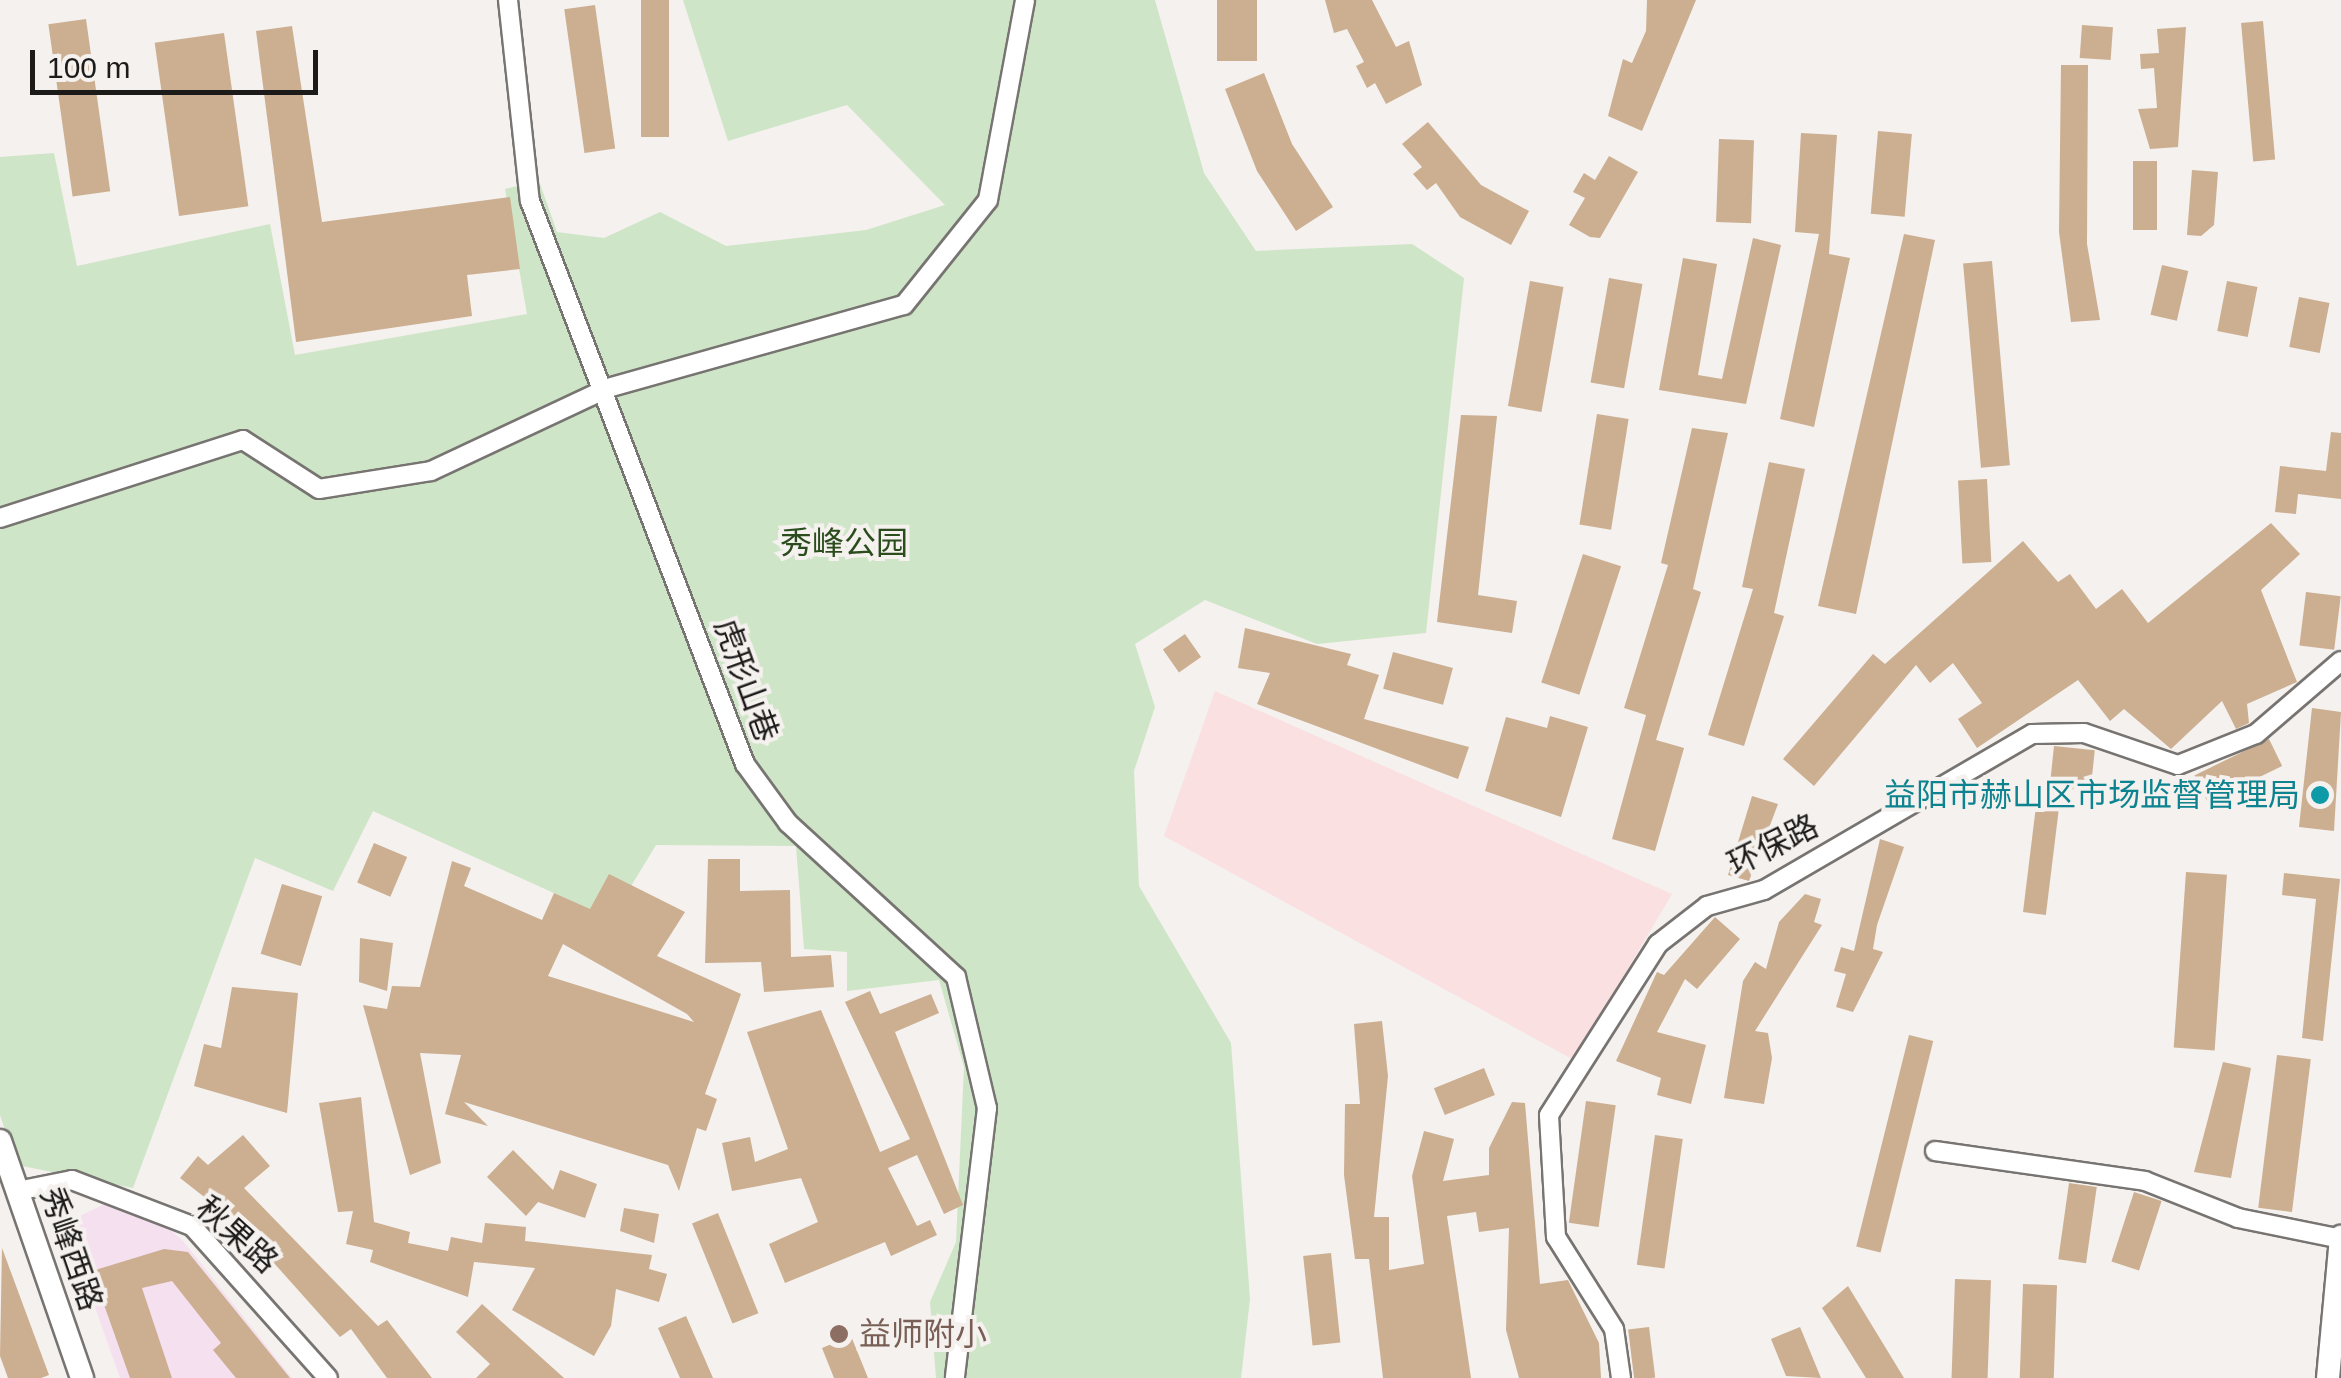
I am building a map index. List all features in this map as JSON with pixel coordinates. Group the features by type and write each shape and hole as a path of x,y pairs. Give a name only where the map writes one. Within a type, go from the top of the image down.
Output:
{"street":[{"name":"虎形山巷","path":"508,0 530,200 608,388 745,764 788,823 956,976 987,1108 955,1378"},
{"path":"0,518 243,440 319,488 430,471 608,388 904,305 988,200 1024,0"},
{"name":"环保路","path":"1620,1378 1614,1329 1556,1237 1550,1114 1658,944 1707,906 1764,890 2032,734 2084,734 2178,766 2256,734 2341,661"},
{"name":"秀峰西路","path":"0,1141 82,1378"},
{"path":"1935,1151 2145,1181 2238,1218 2341,1238 2328,1378"},
{"name":"秋果路","path":"17,1191 72,1180 192,1226 328,1378"}],"shaded area":[{"path":"1215,691 1672,894 1574,1060 1164,836"},
{"path":"111,1201 151,1213 183,1241 292,1378 120,1378 74,1247 80,1216"}],"green space":[{"name":"秀峰公园","path":"683,0 1155,0 1204,173 1256,251 1412,244 1464,278 1426,633 1317,644 1205,600 1135,644 1155,707 1134,771 1139,886 1231,1043 1250,1299 1241,1378 936,1378 930,1302 956,1242 964,1067 939,980 847,991 847,952 804,949 796,846 656,845 611,919 373,811 333,891 255,858 133,1188 17,1165 0,1115 0,157 54,153 77,266 270,224 295,355 527,314 505,189 539,181 557,232 604,238 660,212 726,246 866,230 945,205 847,105 728,141"}],"building":[{"path":"641,0 669,0 669,137 641,137"},
{"path":"1217,0 1257,0 1257,61 1217,61"},
{"path":"1325,0 1372,0 1396,47 1409,41 1422,85 1386,104 1375,83 1367,88 1356,66 1364,62 1347,29 1334,33"},
{"path":"1647,0 1696,0 1642,131 1608,116 1623,59 1632,63 1646,31"},
{"path":"595,5 615,149 584,153 564,9"},
{"path":"86,19 110,191 73,197 48,24"},
{"path":"2263,21 2275,159 2253,161 2241,23"},
{"path":"2082,25 2113,27 2111,60 2080,58"},
{"path":"292,26 322,222 510,197 520,269 467,275 472,316 296,342 256,31"},
{"path":"2186,27 2178,147 2150,149 2138,109 2157,108 2154,68 2141,69 2140,54 2159,53 2157,29"},
{"path":"224,33 248,206 179,216 155,43"},
{"path":"2061,65 2088,65 2087,244 2100,320 2071,322 2059,232"},
{"path":"1264,73 1292,144 1333,207 1296,231 1257,171 1225,89"},
{"path":"1428,122 1481,185 1529,211 1511,245 1460,217 1436,183 1427,190 1413,174 1422,167 1402,144"},
{"path":"1878,131 1912,134 1905,217 1871,214"},
{"path":"1801,133 1837,135 1829,254 1850,258 1814,427 1780,419 1819,234 1795,232"},
{"path":"1719,139 1754,140 1751,223 1716,222"},
{"path":"1609,156 1638,172 1600,238 1590,237 1569,225 1585,198 1573,192 1584,173 1595,180"},
{"path":"2133,161 2157,161 2157,230 2133,230"},
{"path":"2192,170 2218,172 2214,225 2201,236 2187,235"},
{"path":"1904,234 1935,240 1856,614 1818,606"},
{"path":"1753,238 1781,245 1746,404 1659,390 1683,258 1717,264 1698,375 1722,379"},
{"path":"1992,261 2010,465 1981,468 1963,264"},
{"path":"2162,265 2188,271 2177,321 2151,315"},
{"path":"1609,278 1642,284 1624,388 1591,382"},
{"path":"1530,281 1563,287 1541,412 1508,406"},
{"path":"2227,281 2257,287 2248,337 2217,331"},
{"path":"2299,297 2329,303 2320,353 2289,347"},
{"path":"1597,414 1629,419 1611,530 1579,525"},
{"path":"1461,415 1497,416 1478,595 1517,601 1512,633 1437,622"},
{"path":"1692,428 1728,433 1693,589 1701,592 1656,740 1684,748 1655,851 1612,839 1646,715 1624,708 1668,565 1661,563"},
{"path":"2331,432 2341,433 2341,499 2298,494 2296,514 2275,512 2280,466 2326,471"},
{"path":"1769,462 1805,469 1774,613 1784,616 1744,746 1708,735 1753,589 1742,587"},
{"path":"1987,479 1991,562 1962,563 1958,481"},
{"path":"2271,523 2300,554 2261,590 2297,682 2247,704 2249,723 2236,729 2222,701 2171,749 2124,709 2110,721 2078,680 1977,748 1958,719 1982,703 1953,663 1930,683 1916,665 1814,786 1783,759 1873,654 1885,664 2023,541 2058,582 2070,574 2096,609 2122,589 2148,623"},
{"path":"1583,554 1621,566 1579,695 1541,682"},
{"path":"2306,592 2341,596 2334,650 2299,646"},
{"path":"1245,628 1351,654 1347,665 1379,675 1364,719 1469,747 1458,779 1257,704 1270,673 1238,668"},
{"path":"1185,634 1201,657 1179,672 1163,649"},
{"path":"1393,652 1453,668 1443,705 1383,689"},
{"name":"益阳市赫山区市场监督管理局","path":"2312,708 2341,712 2334,831 2299,827"},
{"path":"1550,716 1588,727 1561,817 1485,791 1506,717 1547,728"},
{"path":"2269,739 2282,766 2208,802 2194,775"},
{"path":"2054,746 2095,750 2090,791 2050,787"},
{"path":"2038,790 2061,793 2046,915 2023,912"},
{"path":"1752,796 1778,804 1749,881 1728,875"},
{"path":"1880,839 1904,847 1877,925 1873,949 1883,952 1853,1012 1836,1007 1846,974 1834,971 1841,947 1854,951"},
{"path":"374,843 407,857 390,897 357,883"},
{"path":"708,859 740,859 740,891 790,890 791,957 831,955 834,987 764,992 761,962 705,963"},
{"path":"452,861 471,868 464,886 542,920 554,893 590,909 609,874 685,912 657,956 741,994 705,1094 717,1099 706,1131 697,1128 679,1191 668,1165 464,1102 488,1126 445,1114 461,1055 420,1053 441,1163 410,1175 363,1005 387,1009 392,986 420,987","holes":["563,944 687,1014 694,1022 548,976"]},
{"path":"2186,872 2227,875 2215,1050 2174,1048"},
{"path":"2284,873 2340,879 2323,1041 2302,1038 2316,899 2282,895"},
{"path":"282,884 322,896 301,966 261,954"},
{"path":"1805,894 1821,899 1814,922 1822,925 1755,1031 1768,1033 1772,1058 1764,1104 1724,1098 1743,981 1755,962 1766,969 1779,922"},
{"path":"1715,917 1740,939 1697,989 1685,979 1657,1032 1706,1045 1691,1104 1657,1095 1661,1078 1616,1061 1657,972 1664,975"},
{"path":"360,938 393,943 387,991 359,982"},
{"path":"232,987 298,993 287,1113 194,1086 204,1044 221,1048"},
{"path":"870,991 880,1014 931,994 939,1013 895,1032 963,1205 944,1214 917,1155 888,1168 917,1226 930,1220 937,1235 891,1256 885,1242 785,1283 769,1244 818,1222 801,1178 732,1191 722,1143 750,1137 755,1162 788,1149 747,1032 821,1010 880,1152 910,1139 845,1002"},
{"path":"1382,1021 1388,1076 1374,1217 1389,1217 1389,1270 1424,1264 1412,1176 1424,1131 1454,1139 1443,1181 1489,1175 1489,1148 1512,1102 1525,1103 1540,1284 1568,1280 1599,1343 1601,1378 1519,1378 1506,1330 1509,1228 1479,1232 1476,1212 1447,1216 1471,1378 1383,1378 1369,1259 1355,1259 1344,1175 1345,1104 1360,1104 1354,1024"},
{"path":"1909,1035 1933,1041 1881,1253 1856,1247"},
{"path":"2277,1055 2311,1059 2292,1212 2258,1208"},
{"path":"2223,1062 2251,1068 2231,1178 2194,1172"},
{"path":"1484,1068 1495,1095 1445,1115 1434,1088"},
{"path":"361,1097 374,1222 410,1232 408,1243 448,1251 451,1237 482,1243 485,1223 526,1227 525,1241 652,1255 649,1269 667,1274 659,1302 616,1289 611,1326 594,1356 512,1310 535,1268 474,1262 468,1297 370,1262 373,1250 346,1244 353,1211 338,1212 319,1103"},
{"path":"1586,1101 1616,1105 1599,1227 1569,1223"},
{"path":"243,1135 270,1166 244,1188 378,1326 387,1320 432,1378 387,1378 351,1329 340,1337 240,1225 180,1178 198,1156 208,1165"},
{"path":"1655,1135 1683,1139 1664,1269 1637,1265"},
{"path":"513,1150 553,1190 560,1170 597,1184 585,1218 538,1202 526,1216 487,1177"},
{"path":"2069,1183 2097,1187 2086,1263 2058,1259"},
{"path":"2134,1192 2162,1201 2139,1270 2111,1261"},
{"path":"624,1208 659,1214 654,1243 620,1231"},
{"path":"718,1213 758,1313 732,1324 692,1223"},
{"path":"2,1248 49,1375 41,1378 8,1378 0,1356"},
{"path":"164,1249 188,1252 290,1378 236,1378 213,1350 221,1343 172,1281 142,1288 172,1378 130,1378 92,1271"},
{"path":"1331,1253 1340,1343 1313,1345 1303,1256"},
{"path":"1955,1279 1991,1280 1988,1378 1952,1378"},
{"path":"2023,1284 2057,1285 2054,1378 2020,1378"},
{"path":"1848,1286 1904,1378 1866,1378 1822,1308"},
{"path":"482,1304 564,1378 476,1378 490,1364 456,1332"},
{"path":"686,1316 713,1378 680,1378 658,1328"},
{"path":"1649,1327 1655,1378 1634,1378 1628,1330"},
{"path":"1800,1327 1821,1378 1786,1376 1771,1339"},
{"path":"851,1336 868,1378 834,1378 822,1348"}],"place":[{"name":"益阳市赫山区市场监督管理局","path":"2320,795"},
{"name":"益师附小","path":"839,1334"}]}
